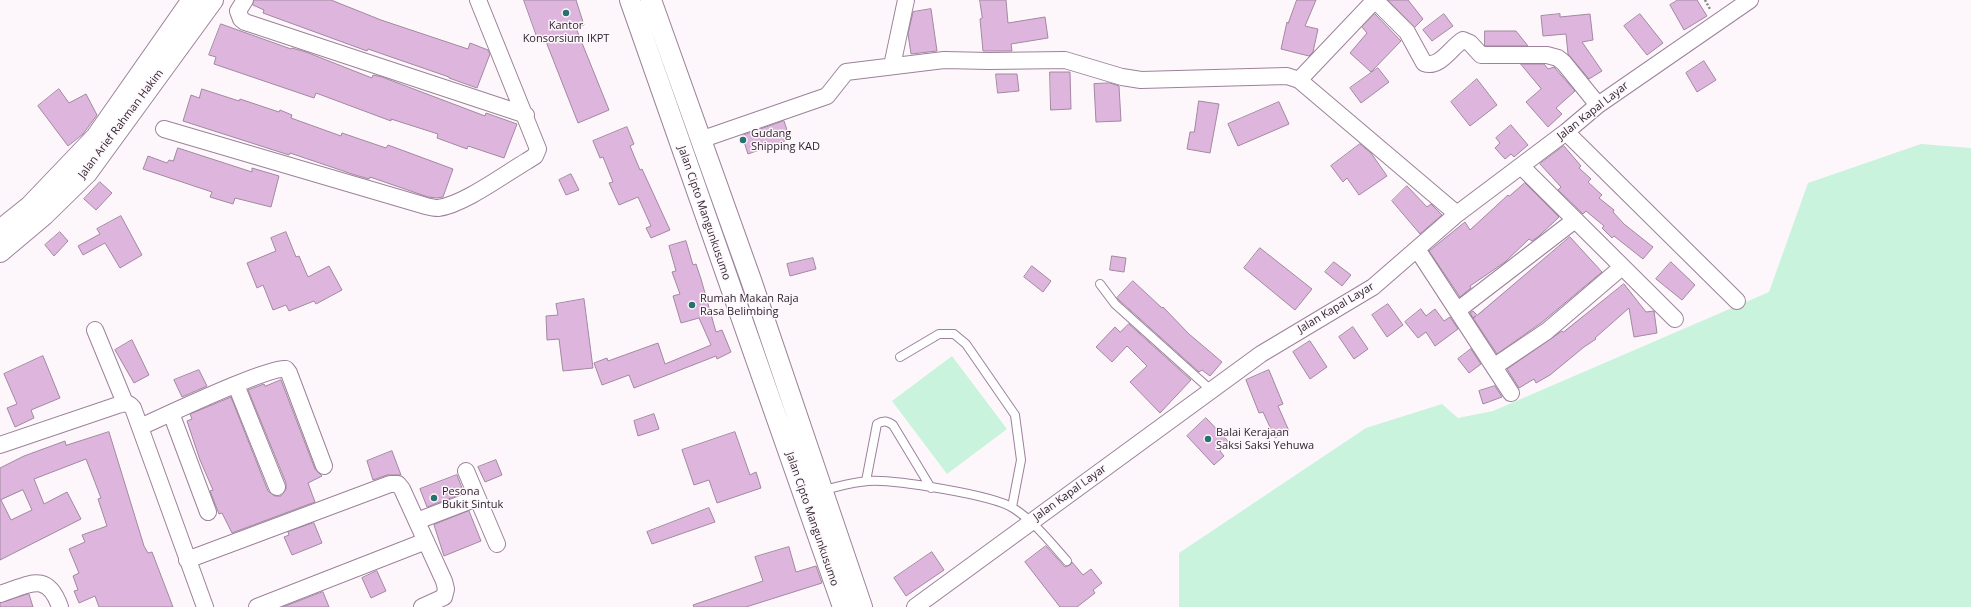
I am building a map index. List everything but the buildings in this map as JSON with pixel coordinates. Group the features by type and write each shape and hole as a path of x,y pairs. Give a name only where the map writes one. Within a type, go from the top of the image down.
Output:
{"street":[{"name":"Jalan Arief Rahman Hakim","path":"0,230 30,206 96,137 192,0"},
{"name":"Jalan Arief Rahman Hakim","path":"0,252 44,215 87,173 213,0"},
{"path":"245,0 238,11 241,19 245,22 526,114"},
{"path":"164,129 426,206 438,208 465,198 535,156 538,149 526,114 478,0"},
{"name":"Jalan Cipto Mangunkusumo","path":"630,0 843,607"},
{"name":"Jalan Cipto Mangunkusumo","path":"651,0 751,280 862,607"},
{"path":"892,66 906,0"},
{"path":"1299,80 1375,0 1407,32 1424,63 1430,66 1437,63 1463,40 1470,42 1481,55 1547,55 1558,58 1564,62 1598,104"},
{"name":"Jalan Kapal Layar","path":"914,607 1031,520 1212,391 1260,354 1373,287 1457,214 1566,132 1598,104 1750,0"},
{"path":"700,140 827,96 846,72 944,60 1065,60 1122,77 1141,80 1287,76 1299,80 1457,214"},
{"path":"1566,132 1737,301"},
{"path":"1521,166 1675,319"},
{"path":"1458,310 1575,220"},
{"path":"1417,249 1495,366 1511,393"},
{"path":"1495,366 1547,331 1622,267"},
{"path":"95,330 125,403"},
{"path":"140,427 236,385 276,370 286,369 289,373 324,466"},
{"path":"236,385 277,487"},
{"path":"0,445 125,403 130,404 133,408 205,607"},
{"path":"171,413 208,512"},
{"path":"466,471 497,544"},
{"path":"187,560 390,484 398,484 402,489 417,521 444,581 446,589 444,597 422,607"},
{"path":"417,521 477,498"},
{"path":"257,607 426,541"},
{"path":"0,594 37,582 47,584 55,593 60,607"}],"lane":[{"path":"1100,284 1115,304 1212,391"},
{"path":"900,357 939,334 954,334 966,344 1015,415 1021,460 1012,507"},
{"path":"866,481 877,424 882,421 888,421 893,425 931,488"},
{"path":"823,490 866,481 885,481 989,498 1012,507 1031,520 1067,561"}],"green space":[{"path":"1921,144 1971,148 1971,607 1179,607 1179,553 1366,428 1442,404 1458,418 1493,411 1769,292 1808,183"},
{"path":"952,356 1007,429 947,474 892,401"}],"place":[{"name":"Kantor Konsorsium IKPT","path":"566,13"},
{"name":"Gudang Shipping KAD","path":"743,140"},
{"name":"Rumah Makan Raja Rasa Belimbing","path":"692,305"},
{"name":"Balai Kerajaan Saksi Saksi Yehuwa","path":"1208,439"},
{"name":"Pesona Bukit Sintuk","path":"434,498"}]}
